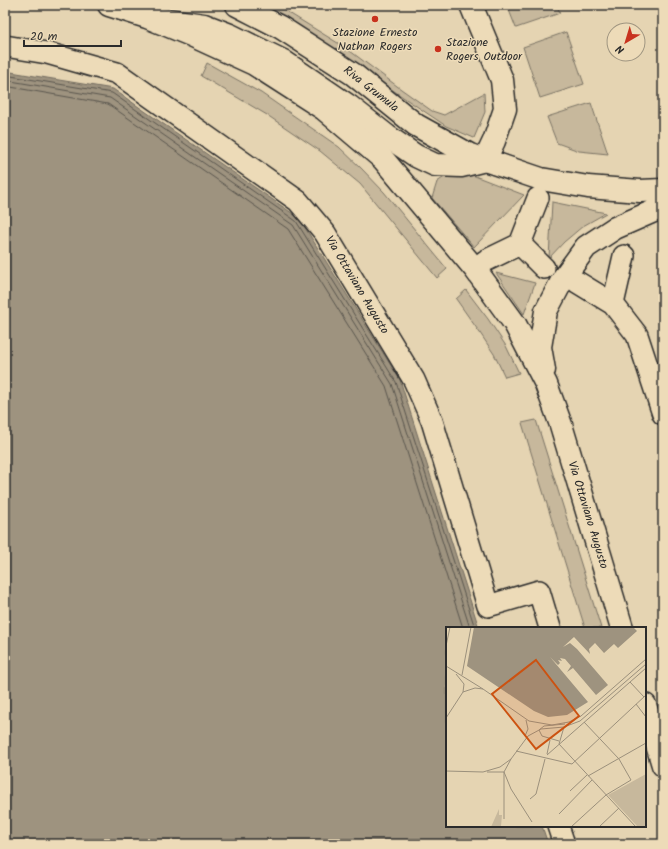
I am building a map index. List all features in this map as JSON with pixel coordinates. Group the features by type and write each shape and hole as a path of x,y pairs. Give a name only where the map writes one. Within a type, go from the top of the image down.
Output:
{"main road":[{"path":"109,5 147,17 204,25 230,35 282,61 349,106 387,136 416,156 435,165 462,166 485,160 494,141 505,110 502,80 471,5"},
{"name":"Riva Grumula","path":"237,5 280,27 353,74 416,125 470,154 541,179 595,187 640,191 663,190"},
{"name":"Via Ottaviano Augusto","path":"147,17 191,35 254,64 324,109 383,159 475,269 515,324 546,384 562,425 622,627"},
{"path":"546,384 540,347 546,311 564,277 586,248 615,228 663,207"},
{"path":"646,708 663,765"}],"street":[{"name":"Via Ottaviano Augusto","path":"5,46 47,53 117,73 298,201 325,233 414,380 432,421 488,606 539,591 550,627"},
{"path":"485,261 520,244 538,198"},
{"path":"520,244 544,268"},
{"path":"613,304 624,256"},
{"path":"577,282 613,304 637,335 663,414"},
{"path":"558,827 564,844"}],"shaded area":[{"path":"270,5 276,5 346,48 432,111 444,115 484,93 485,112 474,138 446,126 343,54 268,8"},
{"path":"507,5 557,5 560,13 516,28"},
{"path":"566,32 584,84 540,98 523,47"},
{"path":"207,63 261,93 339,147 384,192 447,269 437,278 360,184 320,151 267,115 201,76"},
{"path":"591,103 608,154 579,151 557,143 547,117"},
{"path":"467,173 524,195 474,247 432,198 437,182 449,174"},
{"path":"552,202 606,213 583,226 564,242 549,258"},
{"path":"496,273 535,283 524,314"},
{"path":"466,290 506,346 519,373 505,377 494,354 456,299"},
{"path":"536,420 601,627 585,627 522,423"}],"water":[{"path":"5,71 113,89 299,218 400,380 479,627 446,627 446,827 542,827 548,844 5,844"}],"place":[{"name":"Stazione Ernesto Nathan Rogers","path":"375,19"},
{"name":"Stazione Rogers Outdoor","path":"438,49"}]}
